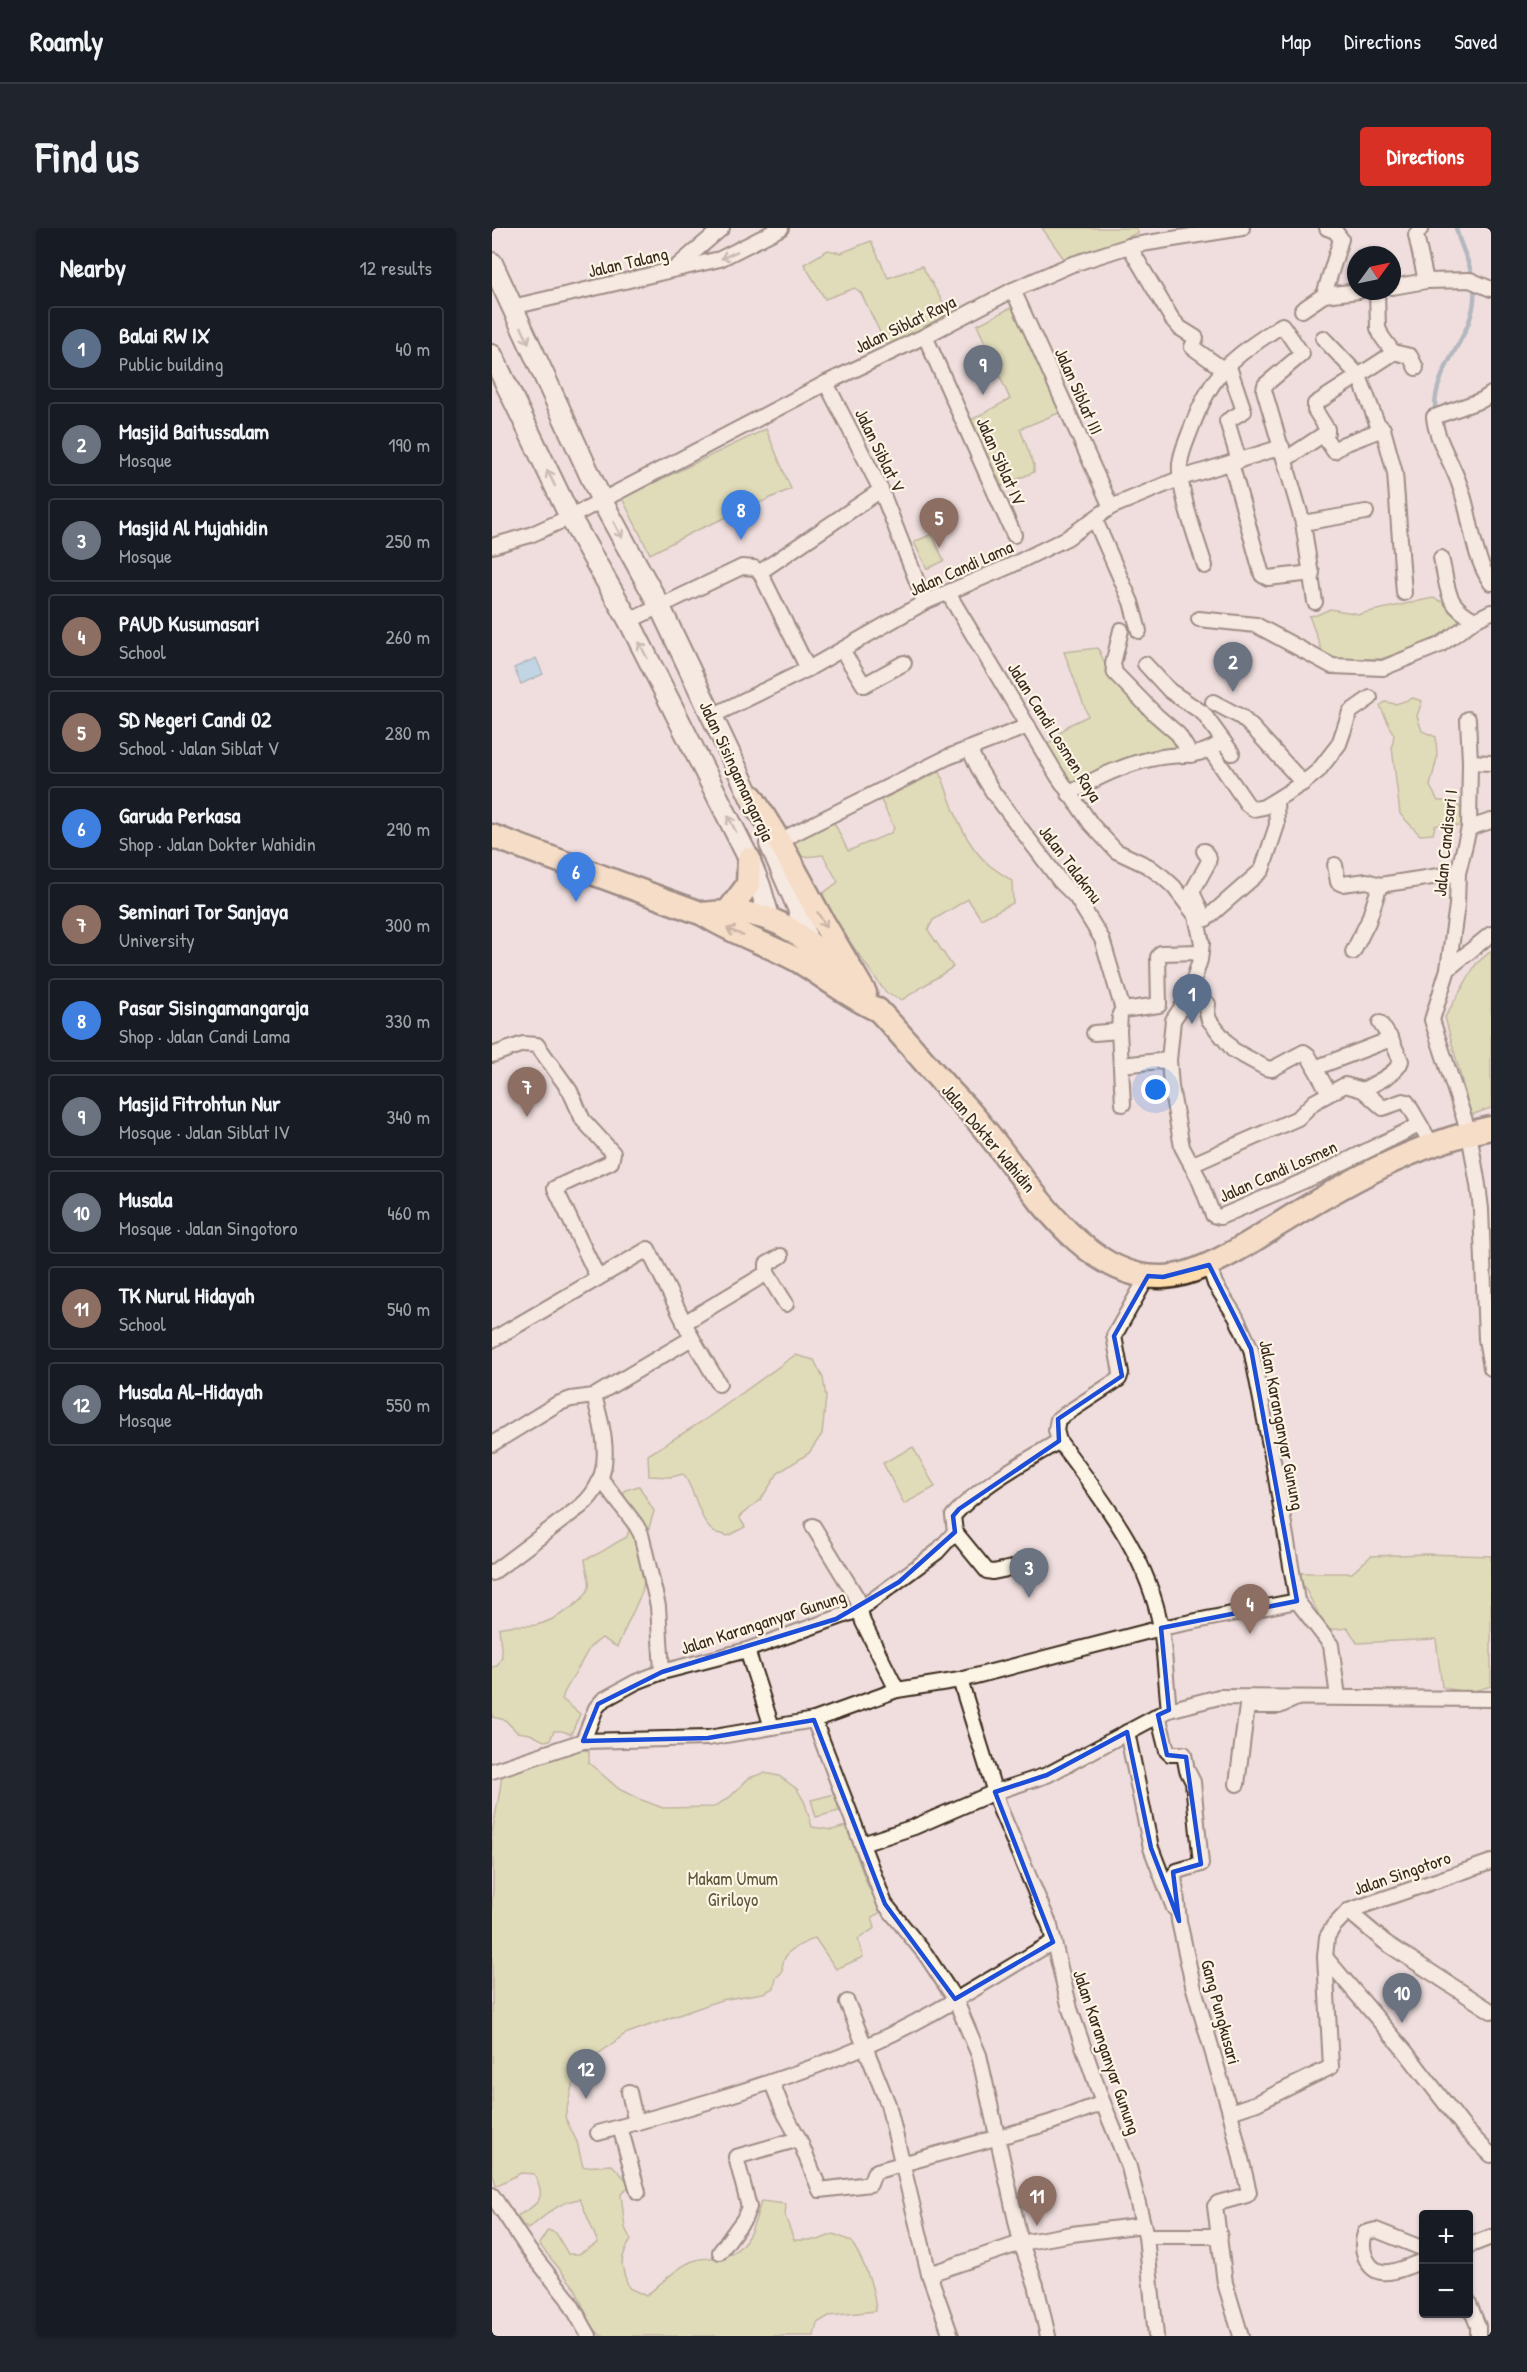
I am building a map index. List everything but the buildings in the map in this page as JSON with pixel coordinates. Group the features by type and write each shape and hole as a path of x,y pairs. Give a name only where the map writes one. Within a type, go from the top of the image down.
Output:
{"highway":[{"path":"752,797 780,841 822,920 871,1001"},
{"name":"Jalan Dokter Wahidin","path":"492,836 703,914 720,925 794,959 860,1002 871,1001 980,1123 1052,1215 1071,1235 1109,1263 1135,1274 1163,1277 1209,1265 1349,1184 1432,1145 1491,1128"},
{"path":"729,910 748,885 749,859"},
{"path":"703,914 729,910 769,917 807,940 871,1001"},
{"path":"766,946 769,917"},
{"path":"794,959 807,940"}],"main road":[{"name":"Jalan Sisingamangaraja","path":"492,263 602,501 659,605 752,797 798,908 807,940"},
{"name":"Jalan Sisingamangaraja","path":"492,355 570,518 628,621 749,859 769,917"},
{"path":"705,771 722,766 732,756"}],"street":[{"path":"672,271 722,228"},
{"name":"Jalan Talang","path":"512,307 728,257 781,228"},
{"name":"Jalan Siblat Raya","path":"602,501 826,383 925,336 1013,290 1070,265 1130,246 1242,228"},
{"path":"1324,296 1341,239 1335,231 1327,228"},
{"path":"1421,228 1416,237 1426,281"},
{"path":"1130,246 1172,319 1180,328 1196,338 1192,347 1226,367 1244,411 1227,421 1262,575 1268,578 1312,573"},
{"path":"1401,285 1426,281 1473,281 1491,289"},
{"name":"Jalan Siblat III","path":"1013,290 1111,507"},
{"path":"1302,310 1324,296 1347,293"},
{"path":"1377,300 1378,328 1393,352 1410,356 1416,368"},
{"path":"1205,566 1193,529 1181,478 1180,463 1191,429 1210,387 1238,355 1282,325 1302,352 1302,356 1264,387 1303,523 1315,602"},
{"name":"Jalan Siblat IV","path":"925,336 1014,535"},
{"path":"1323,338 1359,376 1377,423 1383,429 1395,473 1404,593"},
{"path":"1383,429 1344,444 1334,451 1324,436 1327,429 1315,410 1315,404 1393,352"},
{"name":"Jalan Siblat V","path":"826,383 881,490 925,602"},
{"path":"1491,394 1482,400 1436,415 1460,485 1476,551 1491,583"},
{"name":"Jalan Candi Lama","path":"712,716 808,669 925,602 1010,567 1076,533 1111,507 1181,478 1235,462 1284,453 1324,436"},
{"path":"760,572 881,490"},
{"path":"492,546 530,536 602,501"},
{"path":"1303,523 1366,512"},
{"path":"1095,520 1131,602 1138,631"},
{"path":"1441,558 1452,603 1460,613 1475,620"},
{"path":"628,621 742,567 754,568 760,572 808,669"},
{"name":"Jalan Candi Losmen Raya","path":"948,592 1069,794 1091,824 1116,850 1148,866 1174,887 1196,916 1200,930 1199,967 1188,998 1173,1020 1169,1060 1179,1136 1185,1156 1191,1165"},
{"path":"1198,620 1256,625 1332,666 1383,668 1440,645 1475,620 1491,612"},
{"path":"1121,630 1113,664 1115,673 1156,716 1174,730 1191,755"},
{"path":"842,650 862,684 869,684 904,663"},
{"path":"1145,664 1170,692 1203,713 1232,753"},
{"path":"1211,751 1251,808 1259,809 1275,802 1303,783 1322,766 1339,744 1350,712 1370,698"},
{"path":"1213,702 1241,717 1303,783"},
{"name":"Jalan Candisari I","path":"1468,719 1469,828 1458,873 1457,905 1448,969 1432,1020 1469,1133"},
{"path":"780,841 948,757 1028,726"},
{"path":"1069,794 1096,778 1152,758 1211,751 1223,741"},
{"name":"Jalan Talakmu","path":"969,749 993,792 1060,881 1076,897 1102,939 1123,1010"},
{"path":"1470,762 1491,763"},
{"path":"1206,919 1262,870 1277,825 1275,802"},
{"path":"1469,828 1491,821"},
{"path":"1188,998 1205,971 1208,954 1206,919 1192,892 1208,863 1209,858 1204,851"},
{"path":"1335,865 1338,882 1342,884 1367,881 1380,885 1458,873"},
{"path":"1353,952 1368,922 1380,885"},
{"path":"1448,969 1491,934"},
{"path":"1123,1104 1120,1014 1123,1010 1159,1005 1158,957 1161,953 1201,952"},
{"path":"1208,1004 1209,1020 1239,1055 1269,1069 1304,1052 1329,1093"},
{"path":"1363,1090 1401,1064 1391,1039 1380,1023"},
{"path":"1094,1032 1119,1030"},
{"path":"1315,1068 1391,1039"},
{"path":"492,1056 528,1043 541,1049 570,1091 583,1120 613,1153 611,1162 555,1188 598,1278"},
{"path":"1121,1065 1169,1060"},
{"path":"1191,1165 1298,1118 1314,1102 1345,1085 1363,1090 1383,1108 1406,1101 1432,1145"},
{"name":"Jalan Candi Losmen","path":"1191,1165 1213,1215 1220,1217 1320,1174 1419,1125"},
{"path":"1469,1133 1481,1209 1486,1339 1491,1368"},
{"path":"492,1340 648,1249 684,1323 719,1384"},
{"path":"781,1256 767,1264 767,1273 786,1304"},
{"name":"Jalan Karanganyar Gunung","path":"1209,1265 1215,1284 1236,1317 1251,1348 1297,1601 1331,1645 1338,1696"},
{"path":"684,1323 767,1273"},
{"path":"1148,1276 1114,1336 1121,1372 1119,1379 1058,1419 1056,1430 1059,1441 1135,1551 1151,1591 1161,1628 1163,1712 1167,1751 1170,1754 1184,1754 1187,1770 1193,1782 1201,1864 1177,1871 1174,1875 1179,1921"},
{"path":"492,1444 557,1404 571,1399 594,1396 692,1338"},
{"path":"492,1573 592,1497 601,1479 606,1441 594,1396"},
{"name":"Jalan Karanganyar Gunung","path":"583,1741 598,1704 636,1682 662,1672 747,1650 860,1610 937,1552 955,1532 953,1516 962,1506 1008,1472 1059,1441"},
{"path":"601,1479 641,1534 658,1606 662,1672"},
{"path":"813,1526 857,1598 863,1622 897,1690"},
{"path":"955,1532 987,1570 993,1572 1017,1567"},
{"path":"492,1771 583,1741 708,1738 814,1720 897,1690 960,1680 1161,1628 1297,1601"},
{"path":"747,1650 772,1727"},
{"name":"Jalan Karanganyar Gunung","path":"960,1680 994,1792 1046,1917 1070,2009 1103,2103 1129,2167 1144,2231 1156,2336"},
{"path":"862,1844 914,1827 994,1792 1047,1775 1163,1712 1219,1696 1491,1699"},
{"path":"1237,1784 1247,1706 1279,1706 1301,1696"},
{"path":"814,1720 885,1904 926,1954 955,1999 979,2055 1021,2243 1036,2285 1048,2336"},
{"path":"1126,1732 1151,1848 1179,1921"},
{"name":"Jalan Singotoro","path":"1325,1957 1327,1938 1333,1927 1348,1911 1491,1862"},
{"path":"1348,1911 1386,1943 1491,2011"},
{"name":"Gang Pungkusari","path":"1179,1921 1193,1984 1230,2112 1249,2192 1247,2195 1215,2204 1220,2236"},
{"path":"598,2133 772,2083 866,2046 905,2027 1053,1942"},
{"path":"1230,2112 1257,2103 1331,2067 1325,1957"},
{"path":"1325,1957 1419,2069 1466,2130 1491,2154"},
{"path":"847,2002 888,2104 929,2274 948,2335"},
{"path":"772,2083 820,2190 870,2184 875,2172 1049,2123 1103,2103"},
{"path":"629,2092 636,2123"},
{"path":"620,2127 638,2192"},
{"path":"720,2252 744,2219 749,2207 736,2157 799,2139"},
{"path":"492,2195 528,2249 568,2300 589,2336"},
{"path":"1419,2247 1376,2230 1365,2233 1362,2241 1363,2250 1373,2271 1381,2274 1419,2263"},
{"path":"929,2274 1021,2243 1072,2234 1144,2231 1220,2236 1225,2283 1241,2336"},
{"path":"1473,2244 1491,2237"},
{"path":"1473,2314 1478,2326 1478,2336"}],"highlighted area":[{"path":"1209,1265 1251,1349 1297,1601 1161,1628 1169,1710 1158,1715 1167,1755 1186,1757 1201,1864 1173,1872 1179,1921 1151,1848 1127,1732 1047,1775 995,1792 1053,1942 955,1999 885,1904 814,1720 708,1738 583,1741 598,1704 662,1672 836,1619 899,1582 955,1532 953,1516 959,1509 1059,1441 1058,1419 1122,1376 1114,1336 1148,1276 1163,1277"}],"green space":[{"path":"1042,228 1137,228 1138,233 1128,237 1128,244 1064,259"},
{"path":"871,241 888,278 922,266 949,313 888,349 861,293 855,288 825,299 804,264 828,250 841,253"},
{"path":"1018,304 1061,412 1020,429 1034,465 1034,472 998,488 969,421 1010,399 977,325"},
{"path":"766,429 791,489 695,531 650,554 622,498"},
{"path":"932,534 944,561 927,569 914,542"},
{"path":"1433,598 1450,605 1460,621 1453,630 1442,637 1381,659 1335,659 1324,656 1309,616 1330,609 1359,614"},
{"path":"1098,648 1110,675 1153,720 1171,731 1179,753 1076,783 1067,781 1047,745 1069,725 1088,716 1064,652"},
{"path":"1413,698 1422,701 1417,716 1422,731 1436,737 1437,758 1430,786 1438,801 1453,801 1463,810 1462,827 1443,823 1435,826 1433,834 1420,835 1400,814 1392,747 1394,735 1380,706 1385,702 1396,704"},
{"path":"940,771 958,821 971,844 988,864 1012,881 1013,903 981,919 968,899 933,920 928,930 953,967 902,1000 886,993 818,897 838,882 823,855 797,858 789,840 833,820 848,851 891,833 894,828 881,800"},
{"path":"1491,951 1491,1108 1471,1115 1445,1017 1476,964"},
{"path":"795,1355 814,1360 823,1378 826,1397 822,1434 809,1453 778,1473 761,1499 739,1517 745,1527 728,1536 714,1532 705,1522 683,1474 671,1477 649,1476 648,1455 706,1419"},
{"path":"913,1447 935,1487 904,1504 883,1463"},
{"path":"639,1486 654,1511 644,1545 646,1570 642,1592 617,1647 602,1638 590,1647 564,1693 562,1699 580,1714 571,1734 554,1731 550,1740 544,1741 530,1734 517,1732 505,1720 492,1717 492,1667 497,1666 502,1657 499,1628 542,1623 559,1616 582,1599 589,1587 585,1559 627,1537 630,1525 620,1503 625,1490"},
{"path":"1426,1554 1491,1556 1491,1686 1468,1693 1442,1687 1436,1639 1357,1643 1348,1628 1327,1630 1297,1573 1352,1573 1371,1556"},
{"name":"Makam Umum Giriloyo","path":"578,1749 589,1751 589,1763 619,1789 663,1808 714,1807 730,1797 749,1778 764,1773 779,1776 797,1789 805,1803 812,1827 832,1830 846,1826 868,1887 883,1911 872,1917 875,1928 858,1939 863,1957 836,1969 815,1938 788,1954 782,1972 776,1978 774,1988 763,1993 721,2000 625,2034 597,2055 572,2086 565,2117 577,2142 583,2167 612,2165 631,2185 621,2194 625,2228 631,2240 624,2253 622,2264 629,2288 646,2296 690,2262 724,2256 735,2251 750,2232 761,2201 786,2204 785,2216 794,2240 818,2240 834,2234 851,2241 868,2274 876,2311 829,2316 817,2323 814,2336 601,2336 591,2325 575,2288 539,2244 548,2230 556,2233 568,2254 579,2254 598,2243 580,2199 559,2206 528,2229 517,2216 531,2208 539,2199 540,2189 534,2174 521,2173 496,2186 492,2171 492,1835 502,1770 518,1771"},
{"path":"835,1794 839,1811 816,1817 811,1800"}],"water":[{"path":"536,658 543,674 521,684 514,668"}],"waterway":[{"path":"1435,414 1436,396 1441,379 1470,320 1474,304 1473,278 1456,228"}],"place":[{"name":"Masjid Fitrohtun Nur","path":"983,395"},
{"name":"Pasar Sisingamangaraja","path":"741,540"},
{"name":"SD Negeri Candi 02","path":"939,548"},
{"name":"Masjid Baitussalam","path":"1233,692"},
{"name":"Garuda Perkasa","path":"576,902"},
{"name":"Balai RW IX","path":"1192,1024"},
{"name":"Seminari Tor Sanjaya","path":"527,1117"},
{"name":"Masjid Al Mujahidin","path":"1029,1598"},
{"name":"PAUD Kusumasari","path":"1250,1634"},
{"name":"Musala","path":"1402,2023"},
{"name":"Musala Al-Hidayah","path":"586,2099"},
{"name":"TK Nurul Hidayah","path":"1037,2226"}]}
